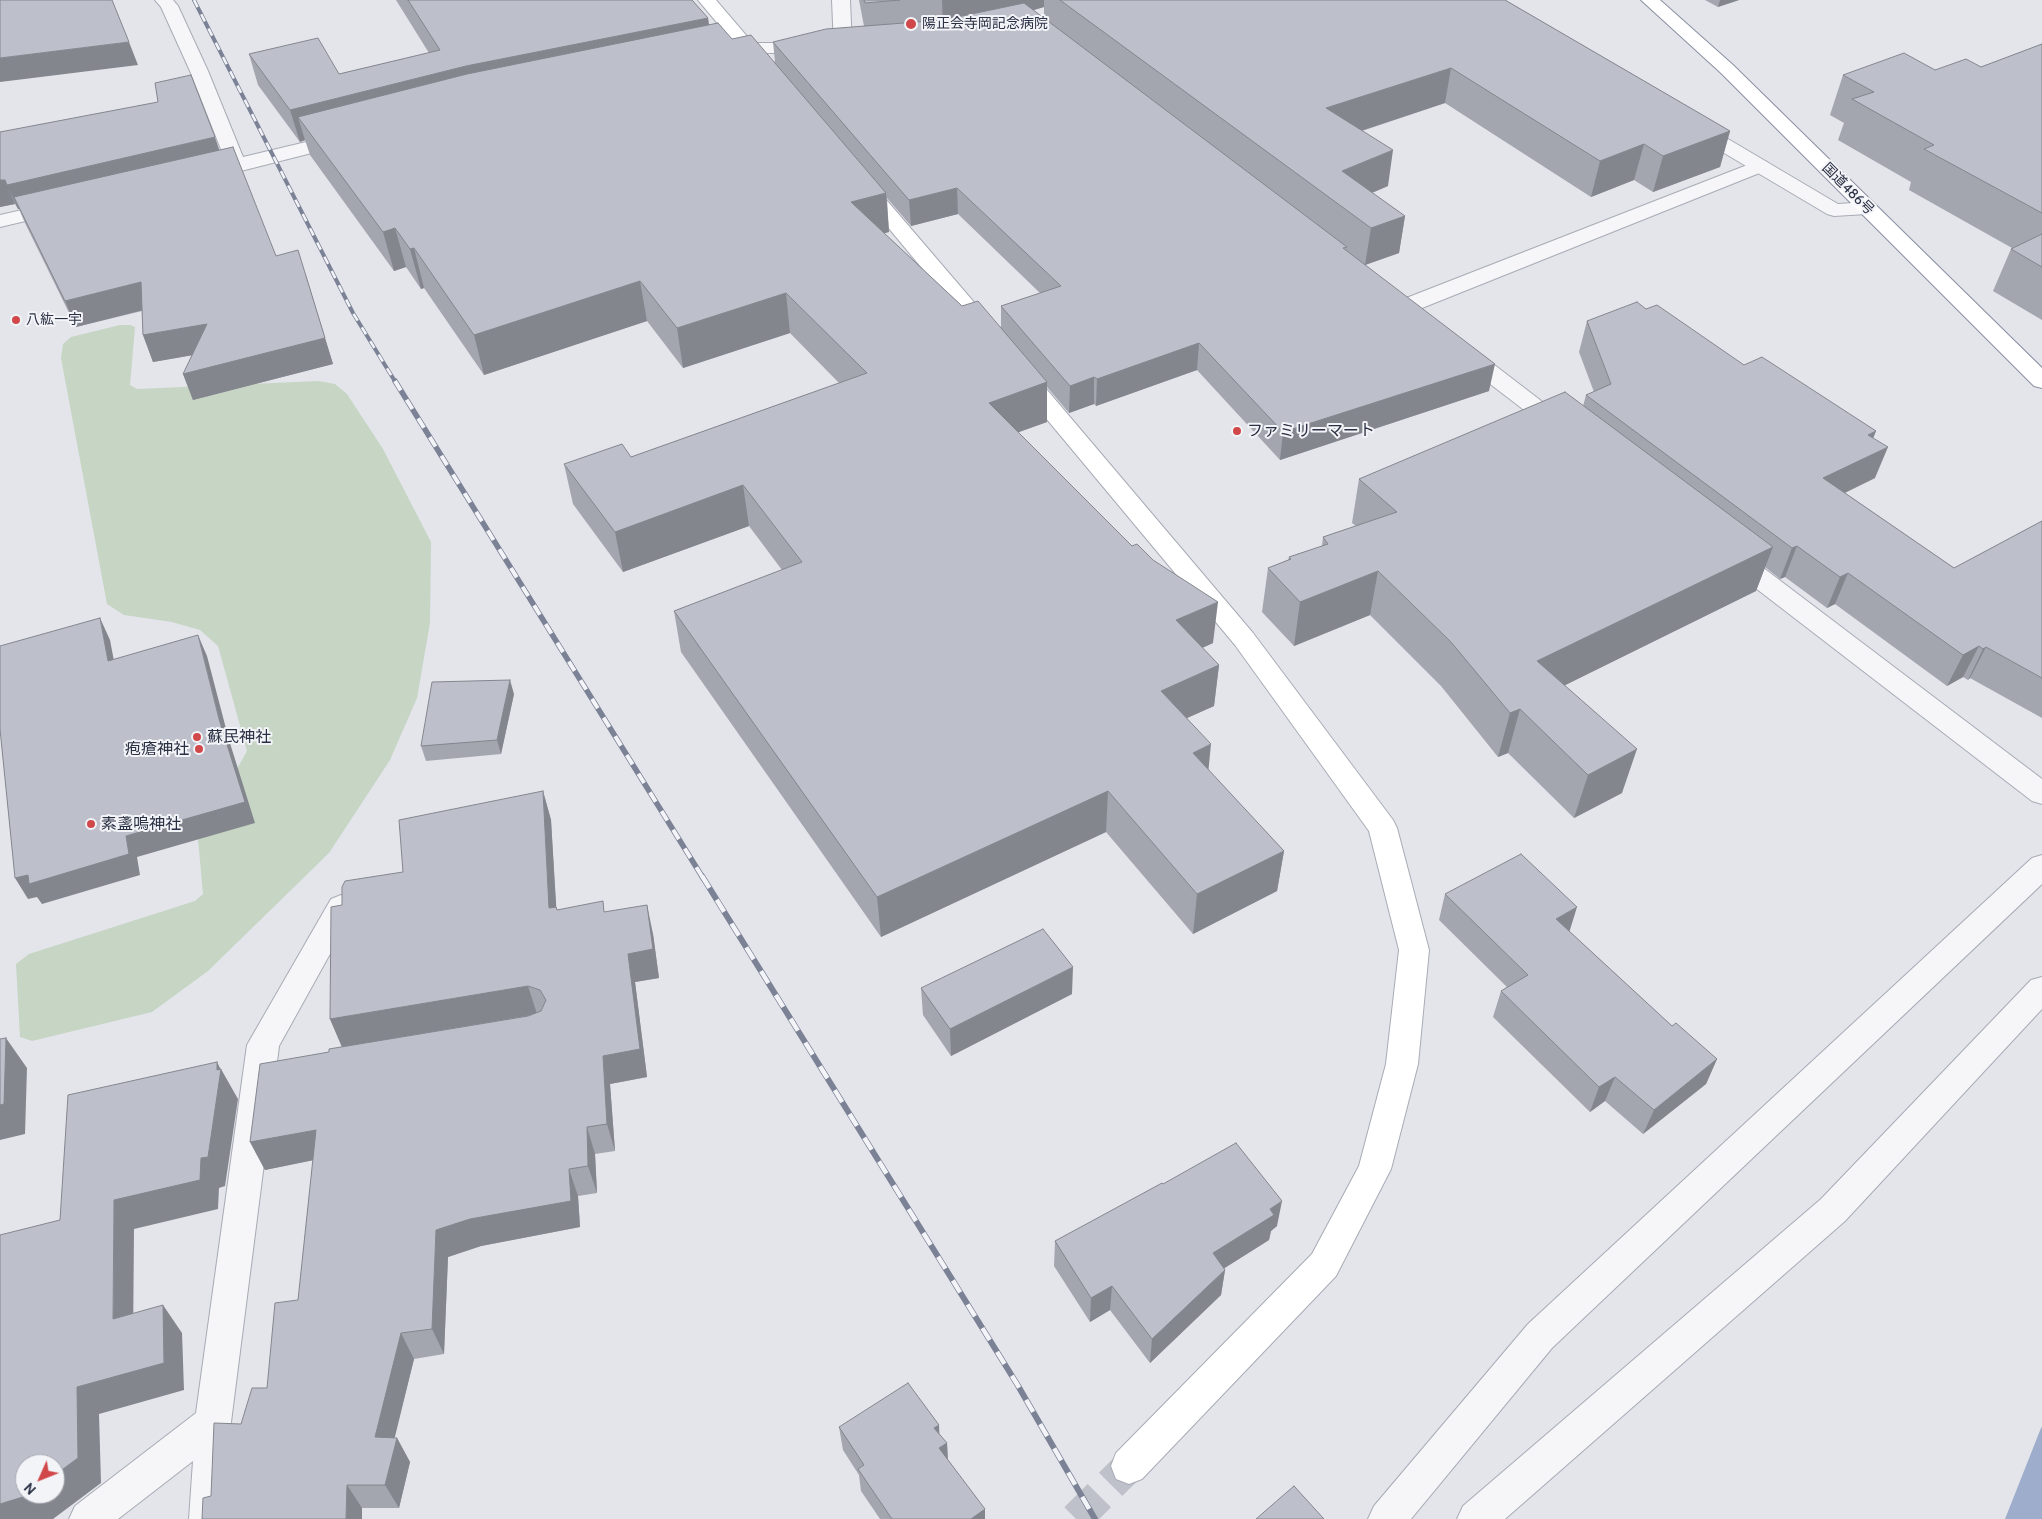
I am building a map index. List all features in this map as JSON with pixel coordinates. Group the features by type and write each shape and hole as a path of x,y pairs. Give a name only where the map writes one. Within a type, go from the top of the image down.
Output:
{"main road":[{"path":"707,0 780,86"},
{"name":"国道486号","path":"1650,0 1727,69 2042,381"},
{"path":"850,170 1244,639 1383,828 1414,950 1402,1064 1375,1169 1324,1265 1129,1466"}],"street":[{"path":"164,0 169,6 199,71 237,166"},
{"path":"841,0 843,47"},
{"path":"710,56 748,48 861,46"},
{"path":"1675,116 1834,210 1867,208"},
{"path":"190,177 359,135"},
{"path":"1577,439 1396,301 1760,166"},
{"path":"0,221 76,203"},
{"path":"1719,547 2042,794"},
{"path":"1386,1519 1540,1336 2042,866"},
{"path":"208,1519 213,1422 274,1074 263,1045 341,907"},
{"path":"1476,1519 1833,1210 2042,989"},
{"path":"88,1519 213,1422"}],"green space":[{"path":"120,325 135,327 130,385 137,389 319,381 335,384 347,394 383,449 431,542 430,623 417,698 390,760 329,853 208,971 152,1012 32,1041 20,1037 16,964 29,954 195,901 203,894 196,817 206,802 238,767 247,751 218,646 200,630 172,622 124,615 107,604 61,358 63,344 71,337"}],"water":[{"path":"2041,1428 2042,1519 2005,1519"}],"building":[{"path":"0,0 112,0 129,42 0,58"},
{"path":"408,0 692,0 708,18 466,66 290,110 249,54 318,38 339,74 440,50"},
{"path":"864,0 900,0 865,3"},
{"path":"1060,0 1505,0 1730,131 1663,156 1644,144 1600,161 1451,68 1326,108 1393,150 1342,171 1405,216 1371,228"},
{"path":"1024,3 1347,247 1343,248 1495,364 1283,432 1199,343 1097,379 1094,377 1070,386 1001,306 1061,286 957,188 909,200 773,42 826,29 943,20"},
{"path":"718,23 732,39 751,35 886,193 851,202 962,306 978,301 1047,382 989,403 1132,546 1137,544 1153,560 1218,602 1176,620 1219,665 1161,691 1211,744 1193,753 1284,851 1197,894 1108,791 877,897 674,611 802,562 743,485 615,532 564,464 622,444 631,457 867,373 786,293 677,328 640,281 474,335 414,248 410,249 395,228 383,232 298,117 467,74"},
{"path":"2042,44 2042,213 1924,149 1934,145 1852,99 1874,92 1843,75 1904,53 1935,70 1966,59 1981,67"},
{"path":"191,75 215,137 7,185 5,180 0,180 0,132 158,102 155,83"},
{"path":"233,147 276,256 298,250 325,338 183,374 207,324 143,335 141,282 65,301 14,197"},
{"path":"2042,234 2042,267 2011,249"},
{"path":"1637,302 1646,309 1657,305 1744,365 1762,357 1876,431 1868,435 1888,447 1823,478 1954,568 2042,521 2042,678 1986,647 1983,649 1979,646 1963,655 1848,573 1840,577 1797,546 1792,548 1586,395 1611,384 1587,321"},
{"path":"1565,392 1773,547 1537,661 1637,749 1588,775 1520,709 1510,713 1451,642 1378,571 1300,602 1268,568 1291,559 1289,557 1328,544 1323,537 1397,512 1359,479"},
{"path":"100,618 108,661 198,635 219,719 245,802 126,836 129,854 29,884 28,875 15,878 0,729 0,646"},
{"path":"510,680 497,740 421,746 432,682"},
{"path":"543,791 549,908 556,907 557,910 603,901 604,912 647,905 653,949 628,954 640,1049 603,1056 607,1124 587,1127 588,1166 569,1169 571,1201 470,1219 436,1230 432,1329 401,1333 375,1437 397,1438 385,1485 347,1485 346,1519 202,1519 203,1498 211,1496 214,1423 241,1424 252,1388 267,1388 275,1303 298,1300 316,1130 250,1142 260,1064 329,1052 329,1049 528,1016 541,1011 546,1000 540,990 528,986 330,1019 331,907 342,905 342,887 345,881 403,872 399,820"},
{"path":"1521,854 1577,907 1556,919 1672,1026 1676,1023 1717,1059 1654,1110 1615,1077 1599,1087 1501,991 1528,975 1445,894"},
{"path":"1043,929 1073,967 950,1029 921,988"},
{"path":"6,1038 4,1104 0,1105 0,1039"},
{"path":"217,1062 217,1070 221,1069 208,1157 201,1158 200,1180 114,1200 113,1319 163,1305 164,1363 77,1387 78,1458 65,1468 65,1454 15,1454 15,1499 0,1504 0,1235 60,1220 68,1095"},
{"path":"1236,1143 1282,1201 1270,1209 1274,1215 1213,1253 1225,1270 1152,1339 1112,1286 1091,1298 1055,1241"},
{"path":"908,1383 939,1425 934,1428 947,1443 939,1448 985,1509 971,1519 892,1519 858,1469 864,1465 839,1427"},
{"path":"1294,1486 1324,1519 1256,1519"}],"tunnel":[{"path":"1076,1519 1129,1466"}],"railway":[{"path":"194,0 353,313 396,383"},
{"path":"395,381 703,878"},
{"path":"702,876 1017,1384 1095,1519"}],"place":[{"name":"陽正会寺岡記念病院","path":"911,24"},
{"name":"八紘一宇","path":"16,320"},
{"name":"ファミリーマート","path":"1237,431"},
{"name":"蘇民神社","path":"197,737"},
{"name":"疱瘡神社","path":"199,749"},
{"name":"素盞嗚神社","path":"91,824"}]}
